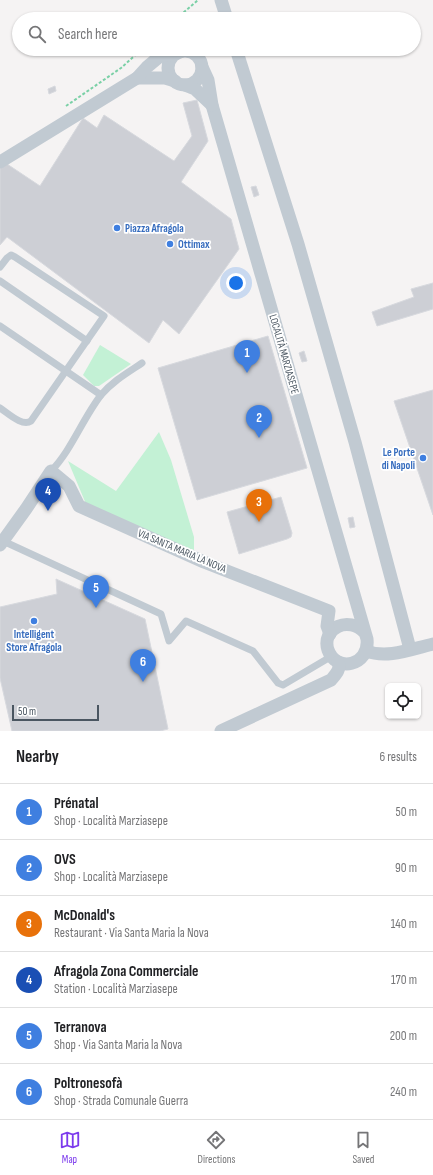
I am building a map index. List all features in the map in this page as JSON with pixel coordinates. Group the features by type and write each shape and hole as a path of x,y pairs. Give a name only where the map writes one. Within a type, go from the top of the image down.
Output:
{"street":[{"path":"221,0 225,12"},
{"path":"0,162 137,78 146,67 159,57 164,56"},
{"path":"174,56 169,66 169,71 180,83 191,84 196,81 202,72 202,67 197,56"},
{"path":"238,56 298,244 355,442 410,649"},
{"name":"LOCALITÀ MARZIASEPE","path":"202,67 208,80 212,105 365,633"},
{"path":"137,78 165,78 180,83 199,93 212,105"},
{"path":"2,539 26,509 51,471"},
{"name":"VIA SANTA MARIA LA NOVA","path":"51,471 69,486 79,506 204,562 329,611 327,626 330,634"},
{"path":"346,624 354,611 356,602"},
{"path":"222,731 244,727 331,680 338,670 339,665 328,650 327,645 330,634 337,627 346,624 357,626 365,633 368,645 364,656 354,663 343,664 335,659"},
{"path":"366,651 387,654 433,644"}],"lane":[{"path":"0,267 11,255 104,316 31,421 28,423 23,423 0,408"},
{"path":"0,281 87,341"},
{"path":"0,326 101,395"},
{"path":"51,471 61,462 68,447 101,395 114,381 142,363"},
{"path":"2,539 161,614 169,641 186,621 253,651 278,683 284,685 335,659"}],"path":[{"path":"184,12 198,0"},
{"path":"64,107 121,68 134,56"}],"green space":[{"path":"100,345 131,364 99,386 94,386 83,375"},
{"path":"159,432 171,460 194,537 194,551 86,504 68,461 116,491"}],"building":[{"path":"55,86 56,91 49,94 48,89"},
{"name":"Piazza Afragola","path":"197,100 208,141 181,182 231,219 239,249 179,334 163,320 149,343 7,237 0,245 0,168 7,164 40,186 83,118 97,128 104,115 174,161 192,136 183,103"},
{"path":"256,186 259,195 254,197 251,187"},
{"path":"433,283 433,309 377,326 372,312 414,297 411,289"},
{"path":"268,336 307,468 197,500 158,368"},
{"path":"304,351 307,361 302,362 299,353"},
{"name":"Le Porte di Napoli","path":"433,390 433,515 394,401"},
{"path":"281,497 292,533 291,537 239,554 227,512"},
{"path":"353,517 355,527 350,528 348,518"},
{"path":"56,579 145,619 168,729 160,731 12,731 0,678 0,607 57,594"}],"place":[{"name":"Piazza Afragola","path":"117,228"},
{"name":"Ottimax","path":"170,244"},
{"name":"Prénatal","path":"247,373"},
{"name":"OVS","path":"259,438"},
{"name":"Le Porte di Napoli","path":"423,458"},
{"name":"Afragola Zona Commerciale","path":"48,511"},
{"name":"McDonald's","path":"259,522"},
{"name":"Terranova","path":"96,608"},
{"name":"Intelligent Store Afragola","path":"34,621"},
{"name":"Poltronesofà","path":"143,682"}]}
